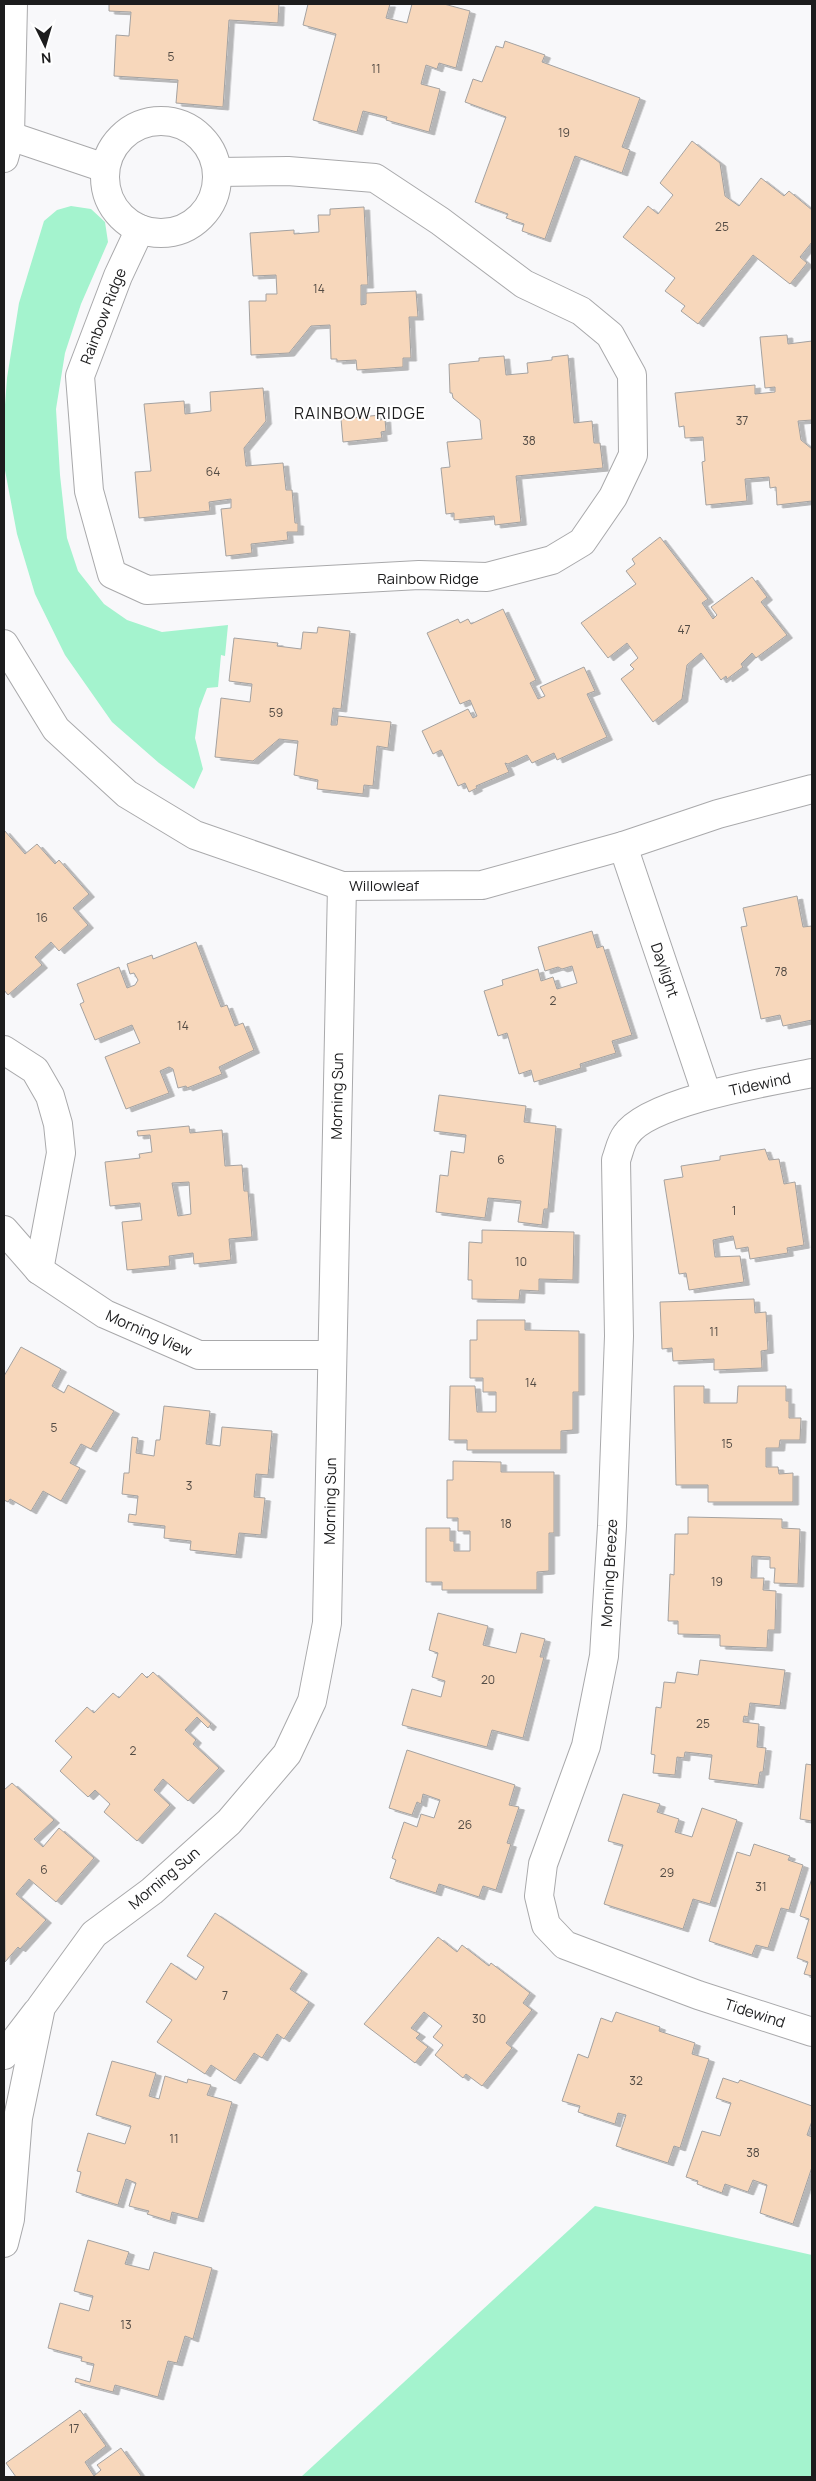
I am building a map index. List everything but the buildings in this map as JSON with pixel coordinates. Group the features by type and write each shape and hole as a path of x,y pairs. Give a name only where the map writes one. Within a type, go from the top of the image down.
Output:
{"street":[{"path":"13,4 7,147 105,168"},
{"path":"154,121 172,121 188,128 203,139 213,155 217,172 216,190 208,208 195,222 178,230 159,233 140,230 124,219 111,205 105,187 105,168 110,150 122,136 136,126 154,121"},
{"name":"Rainbow Ridge","path":"140,230 118,276 80,376 89,491 112,574 148,590 419,575 486,577 552,560 582,542 613,497 633,455 632,375 610,335 581,311 524,284 440,221 375,178 288,170 217,172"},
{"name":"Willowleaf","path":"4,644 56,729 127,794 195,835 342,886 482,885 623,846 718,814 812,789"},
{"name":"Daylight","path":"623,846 707,1095"},
{"name":"Morning Sun","path":"4,2055 94,1934 152,1891 229,1822 287,1754 312,1701 327,1623 342,886"},
{"path":"4,1050 35,1070 50,1096 58,1124 60,1153 40,1270"},
{"name":"Tidewind","path":"707,1095 812,1073"},
{"name":"Morning Breeze","path":"698,1995 565,1945 546,1925 539,1896 543,1864 586,1746 604,1656 612,1526 619,1336 616,1160 626,1135 642,1119 707,1095"},
{"name":"Morning View","path":"4,1230 40,1270 104,1314 199,1355 332,1355"},
{"name":"Tidewind","path":"698,1995 812,2032"},
{"name":"Morning Sun","path":"4,2243 10,2219 18,2118 41,2007"}],"green space":[{"path":"71,206 91,209 105,222 108,242 81,304 65,353 56,409 60,475 67,538 78,571 104,604 127,620 162,632 228,625 225,656 221,655 218,687 207,688 199,709 195,738 203,769 194,789 159,763 112,722 65,655 35,594 17,534 4,465 4,418 7,378 19,303 44,221 57,210"},
{"path":"595,2206 812,2255 812,2477 301,2477"}],"district":[{"name":"RAINBOW RIDGE","path":"360,413"}]}
